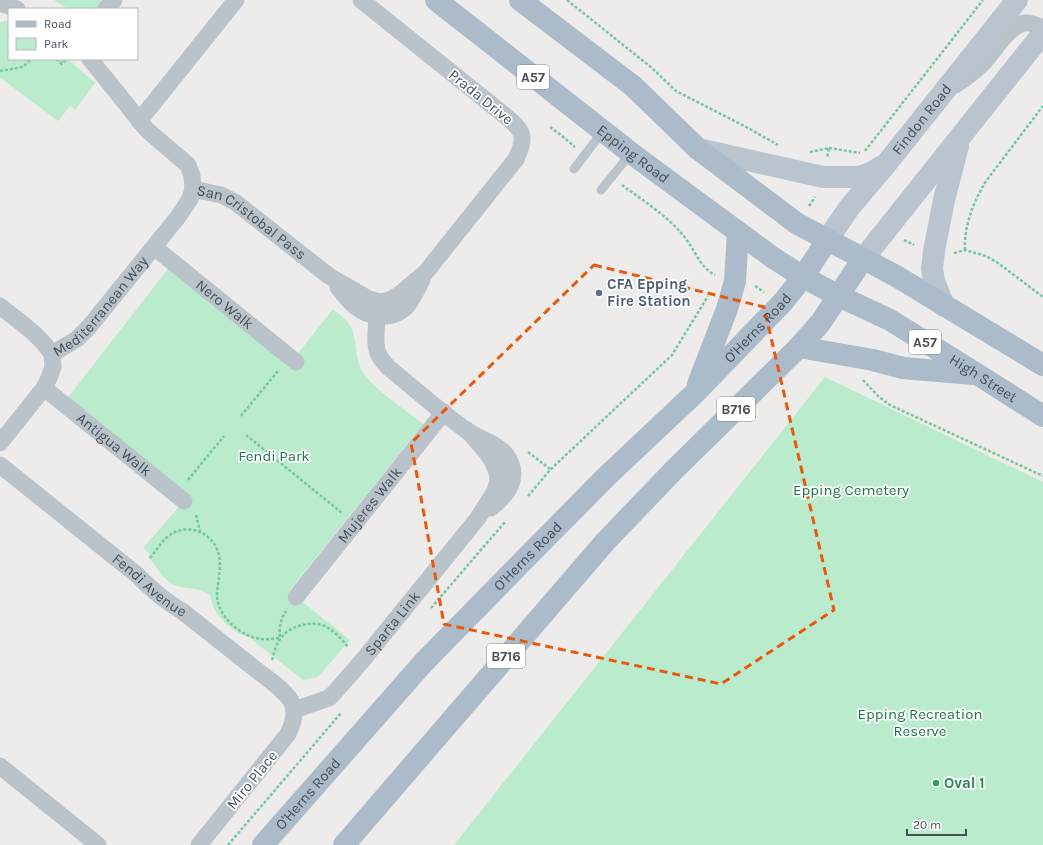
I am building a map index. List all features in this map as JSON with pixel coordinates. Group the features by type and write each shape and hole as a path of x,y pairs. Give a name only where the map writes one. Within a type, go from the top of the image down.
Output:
{"main road":[{"name":"Epping Road","path":"436,0 631,153 772,257 803,277 839,296"},
{"name":"A57","path":"520,0 632,86 698,149 796,223 896,276 1043,365"},
{"name":"Findon Road","path":"828,239 849,208 887,163 1017,0"},
{"path":"839,296 863,259 1043,33"},
{"path":"944,306 934,281 932,268 944,200 959,139"},
{"path":"698,149 823,177 859,177 887,163"},
{"path":"695,393 727,309 735,281 738,232"},
{"name":"O'Herns Road","path":"263,845 424,662 607,476 695,393 783,302 803,277 828,239"},
{"name":"B716","path":"344,845 605,542 673,471 799,347 821,322 839,296"},
{"name":"High Street","path":"839,296 890,320 1043,416"},
{"path":"799,347 873,360 903,368 977,374"}],"street":[{"path":"107,8 114,0"},
{"path":"139,121 236,0"},
{"name":"Prada Drive","path":"361,0 515,124 522,137 522,146 516,159 426,272 414,296 406,307 395,315 379,309"},
{"path":"0,2 15,8"},
{"path":"943,92 967,78 1017,26 1026,22 1043,28"},
{"name":"San Cristobal Pass","path":"91,60 139,121 155,138 188,165 192,176 193,189 221,194 235,202 328,276 354,306 366,314 379,309"},
{"name":"Mediterranean Way","path":"0,443 44,388 50,378 53,367 52,354 76,339 89,327 185,208 193,189"},
{"name":"Nero Walk","path":"154,247 293,359"},
{"path":"0,306 35,334 46,345 52,354"},
{"name":"Sparta Link","path":"294,710 329,698 335,692 478,518 495,491 498,481 497,472 487,453 466,430 382,361 377,352 376,343 379,309"},
{"name":"Antigua Walk","path":"44,388 180,498"},
{"name":"Mujeres Walk","path":"296,597 444,412"},
{"name":"Fendi Avenue","path":"0,465 136,574 149,588 182,611 270,680 284,692 291,702 294,710"},
{"name":"Miro Place","path":"199,845 288,734 294,723 294,710"},
{"path":"0,766 98,845"}],"lane":[{"path":"574,169 603,131"},
{"path":"601,190 631,153"}],"path":[{"path":"567,0 652,68 676,91 761,135 782,148"},
{"name":"Findon Road","path":"829,148 856,153 864,152 982,0"},
{"path":"0,71 23,67 30,60"},
{"path":"57,60 62,64 65,60"},
{"path":"965,250 968,219 979,192 1043,106"},
{"path":"550,127 584,155"},
{"path":"796,223 819,192 829,148 809,152"},
{"path":"612,177 669,221 683,235 709,272 719,277 752,285 772,257"},
{"path":"886,230 918,247 947,253 965,250 986,256 998,262 1043,297"},
{"path":"524,500 550,470 672,355 711,291"},
{"path":"241,416 293,359"},
{"path":"860,378 879,397 890,405 1043,476"},
{"path":"246,435 355,523"},
{"path":"180,498 224,436"},
{"path":"528,452 550,470"},
{"path":"430,609 508,518"},
{"path":"150,558 169,536 178,531 187,529 200,531 207,535 216,545 220,557 217,594 218,604 222,613 240,630 251,637 262,639 280,638"},
{"path":"280,638 280,620 296,597"},
{"path":"270,680 272,661 280,638 297,626 306,624 324,626 334,632 348,646"},
{"path":"228,845 342,712"}],"highlighted area":[{"path":"594,265 764,307 834,610 721,684 444,624 411,443"}],"green space":[{"path":"54,0 104,0 97,8 66,8"},
{"path":"8,20 8,60 69,60 95,83 75,110 70,106 58,121 0,79 0,22"},
{"name":"Fendi Park","path":"171,265 292,361 333,309 352,329 358,361 367,378 381,392 423,424 289,591 350,640 318,677 303,680 250,638 236,631 224,622 215,610 210,595 199,590 174,585 163,576 148,557 150,554 143,548 184,501 66,400"},
{"path":"825,377 1043,482 1043,845 454,845"}],"place":[{"name":"CFA Epping Fire Station","path":"599,293"},
{"name":"Oval 1","path":"936,783"}],"park label":[{"name":"Epping Cemetery","path":"851,490"},
{"name":"Epping Recreation Reserve","path":"920,722"}]}
